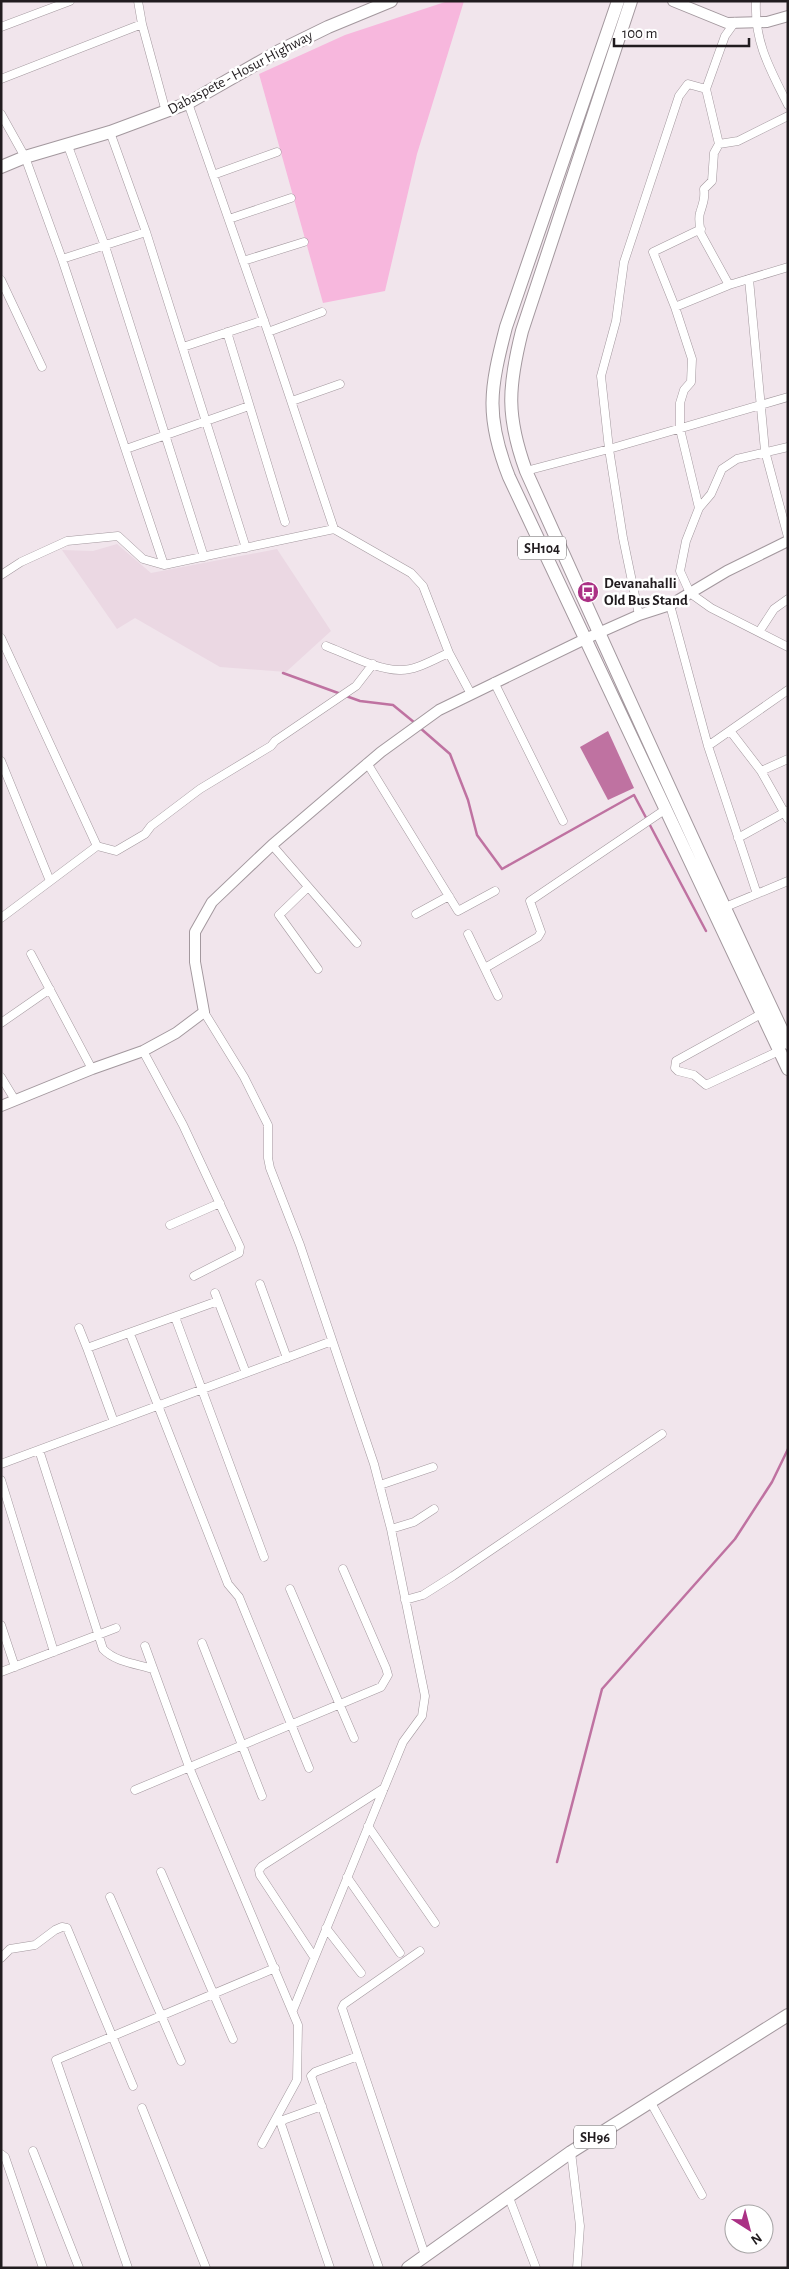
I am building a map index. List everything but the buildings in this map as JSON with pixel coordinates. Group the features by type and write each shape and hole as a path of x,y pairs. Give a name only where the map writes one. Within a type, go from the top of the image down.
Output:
{"main road":[{"name":"Dabaspete - Hosur Highway","path":"1,167 25,157 68,146 110,132 188,103 279,51 328,27 391,1"},
{"name":"SH104","path":"618,1 518,287 495,367 491,398 493,428 506,469 713,912 761,1014 783,1047"},
{"name":"SH104","path":"632,1 522,332 512,373 513,424 516,444 526,470 690,836 726,907 783,1047 788,1069"},
{"name":"SH96","path":"408,2268 570,2152 788,2015"}],"street":[{"path":"1,27 70,1"},
{"path":"138,1 142,24 166,112"},
{"path":"672,1 727,23 767,22 788,16"},
{"path":"756,1 756,22 762,52 788,105"},
{"path":"729,285 701,234 700,214 705,204 704,189 712,181 714,153 719,144 706,89 726,36 735,22"},
{"path":"1,79 142,24"},
{"path":"639,615 623,538 609,449 601,376 616,320 624,262 679,96 688,84 706,89"},
{"path":"188,103 292,401 334,529"},
{"path":"1,114 25,157 62,259 164,564"},
{"path":"719,144 738,141 788,116"},
{"path":"110,132 146,232 246,548"},
{"path":"68,146 105,246 204,557"},
{"path":"213,175 277,152"},
{"path":"229,219 291,198"},
{"path":"699,508 680,429 680,403 684,390 690,382 692,359 675,307 653,252 700,230"},
{"path":"62,259 146,232"},
{"path":"243,261 304,242"},
{"path":"675,307 729,285 788,268"},
{"path":"749,279 765,451 788,537"},
{"path":"1,280 42,367"},
{"path":"268,332 322,312"},
{"path":"183,347 264,320"},
{"path":"227,332 285,522"},
{"path":"292,401 340,384"},
{"path":"526,470 609,449 788,397"},
{"path":"126,449 250,406"},
{"path":"788,446 737,459 722,469 711,494 699,508 686,542 680,571 690,594 711,608 788,646"},
{"path":"2,572 67,541 118,536 143,559 164,564 334,529 411,573 423,586 449,653 471,694"},
{"path":"293,2010 402,1742 422,1716 425,1696 391,1529 380,1485 332,1341 270,1168 268,1158 268,1125 244,1077 204,1012 195,962 195,932 212,902 272,845 367,764 438,710 639,615 670,605 727,571 788,541"},
{"path":"759,632 774,609 788,599"},
{"path":"670,605 708,746 757,894"},
{"path":"1,638 97,846"},
{"path":"326,646 386,669 402,670 418,666 449,653"},
{"path":"97,846 116,851 145,834 151,826 200,789 271,746 344,695 356,686 374,664"},
{"path":"494,682 563,821"},
{"path":"708,746 731,732 788,690"},
{"path":"731,732 761,771 787,814 738,838"},
{"path":"761,771 788,759"},
{"path":"1,761 50,881"},
{"path":"367,764 458,911 495,891"},
{"path":"485,968 538,936 541,932 530,901 666,809"},
{"path":"272,845 357,943"},
{"path":"1,918 97,846"},
{"path":"713,912 788,881"},
{"path":"308,887 279,915 318,969"},
{"path":"416,914 449,896"},
{"path":"468,934 498,996"},
{"path":"31,954 92,1069"},
{"path":"1,1023 50,989"},
{"path":"1,1106 92,1069 143,1051 176,1033 204,1012"},
{"path":"761,1014 676,1061 675,1068 678,1071 694,1075 706,1085 783,1047"},
{"path":"143,1051 183,1125 241,1250 194,1276"},
{"path":"1,1077 15,1100"},
{"path":"170,1225 220,1203"},
{"path":"260,1284 287,1358"},
{"path":"215,1292 246,1373"},
{"path":"87,1348 218,1301"},
{"path":"175,1317 264,1557"},
{"path":"78,1328 114,1422"},
{"path":"130,1334 228,1584 239,1597 309,1768"},
{"path":"1,1464 332,1341"},
{"path":"405,1600 423,1595 453,1576 662,1434"},
{"path":"39,1450 103,1649 109,1655 153,1668"},
{"path":"380,1485 433,1467"},
{"path":"1,1480 54,1652"},
{"path":"391,1529 414,1522 434,1509"},
{"path":"135,1790 381,1687 388,1675 343,1569"},
{"path":"290,1589 354,1738"},
{"path":"1,1625 15,1667"},
{"path":"1,1672 116,1628"},
{"path":"202,1643 262,1796"},
{"path":"145,1646 189,1767 298,2025 297,2080 262,2144"},
{"path":"314,1957 260,1876 259,1870 262,1866 384,1788"},
{"path":"368,1826 435,1923"},
{"path":"162,1872 233,2039"},
{"path":"347,1877 400,1953"},
{"path":"110,1897 182,2061"},
{"path":"1,1958 10,1949 35,1945 55,1930 62,1927 67,1928 133,2086"},
{"path":"326,1928 361,1973"},
{"path":"420,1951 343,2006 425,2255"},
{"path":"128,2268 55,2063 60,2058 162,2017 275,1968"},
{"path":"358,2056 313,2073 312,2076 379,2268"},
{"path":"650,2101 702,2195"},
{"path":"322,2106 283,2120 281,2124 330,2268"},
{"path":"142,2108 206,2268"},
{"path":"33,2150 79,2268"},
{"path":"570,2152 580,2226 577,2268"},
{"path":"1,2154 5,2157 43,2268"},
{"path":"508,2195 536,2268"}],"shaded area":[{"path":"448,1 464,1 417,154 385,291 323,303 259,74 345,35"},
{"path":"117,544 151,573 277,549 331,631 286,672 220,667 135,618 117,629 62,550 93,551"},
{"path":"608,731 634,788 608,800 580,747"}],"waterway":[{"path":"283,673 341,694"},
{"path":"346,696 360,701 393,705 415,723"},
{"path":"419,727 450,754 468,800 477,835 502,869 634,795 706,931"},
{"path":"557,1862 602,1689 735,1539 772,1482 788,1449"}],"place":[{"name":"Devanahalli Old Bus Stand","path":"588,592"}]}
